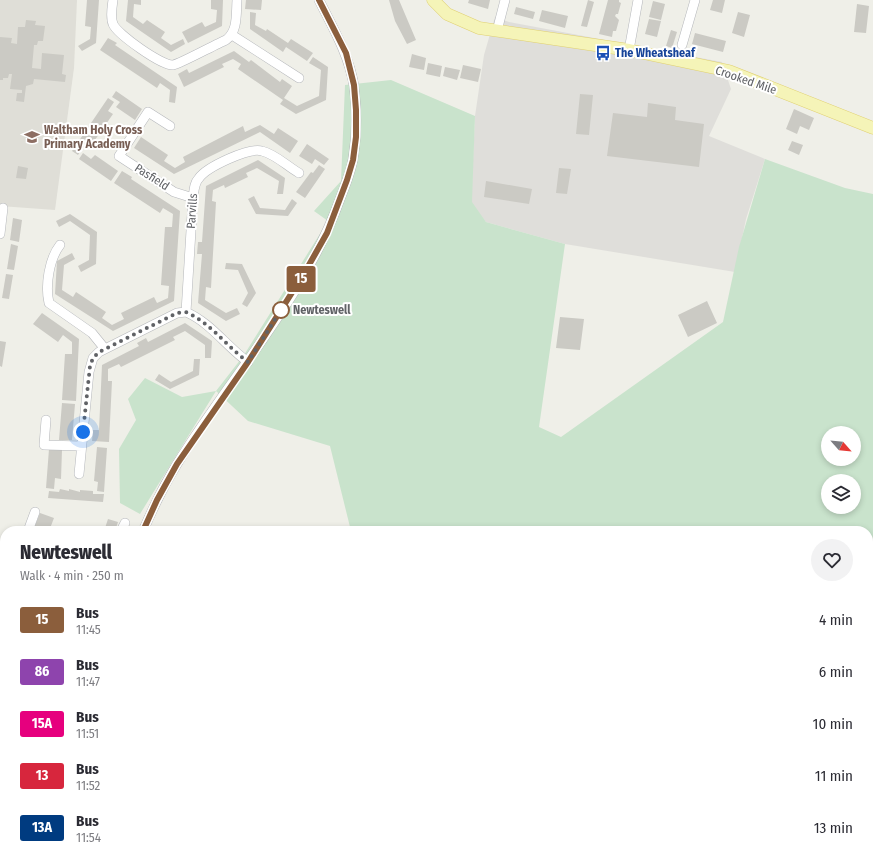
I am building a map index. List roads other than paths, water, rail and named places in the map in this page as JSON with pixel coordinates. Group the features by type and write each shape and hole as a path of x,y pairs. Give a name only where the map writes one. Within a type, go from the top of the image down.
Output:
{"main road":[{"name":"Crooked Mile","path":"433,0 447,14 480,28 629,50 729,71 873,128"}],"street":[{"path":"113,0 111,16 113,25 120,33 162,63 173,65 226,40 232,35 236,25 237,0"},
{"path":"145,526 157,500 177,464 248,362 305,272 327,233 353,160 356,110 354,85 346,53 319,0"},
{"path":"497,31 506,0"},
{"path":"629,50 638,0"},
{"path":"682,45 695,0"},
{"path":"232,35 299,78"},
{"name":"Pasfield","path":"170,126 148,112 119,156 174,192 193,198"},
{"name":"Parvills","path":"186,312 194,185 204,172 244,152 261,150 270,154 299,173"},
{"path":"0,234 3,208"},
{"path":"60,245 54,253 47,293 49,303 92,333 105,349"},
{"path":"79,474 90,366 93,358 105,349 177,313 186,312 211,327 234,352 248,362"},
{"path":"46,420 44,445 82,446"},
{"path":"30,526 35,512"}],"place":[{"name":"The Wheatsheaf","path":"603,53"},
{"name":"Waltham Holy Cross Primary Academy","path":"32,137"},
{"name":"Newteswell","path":"281,310"}]}
